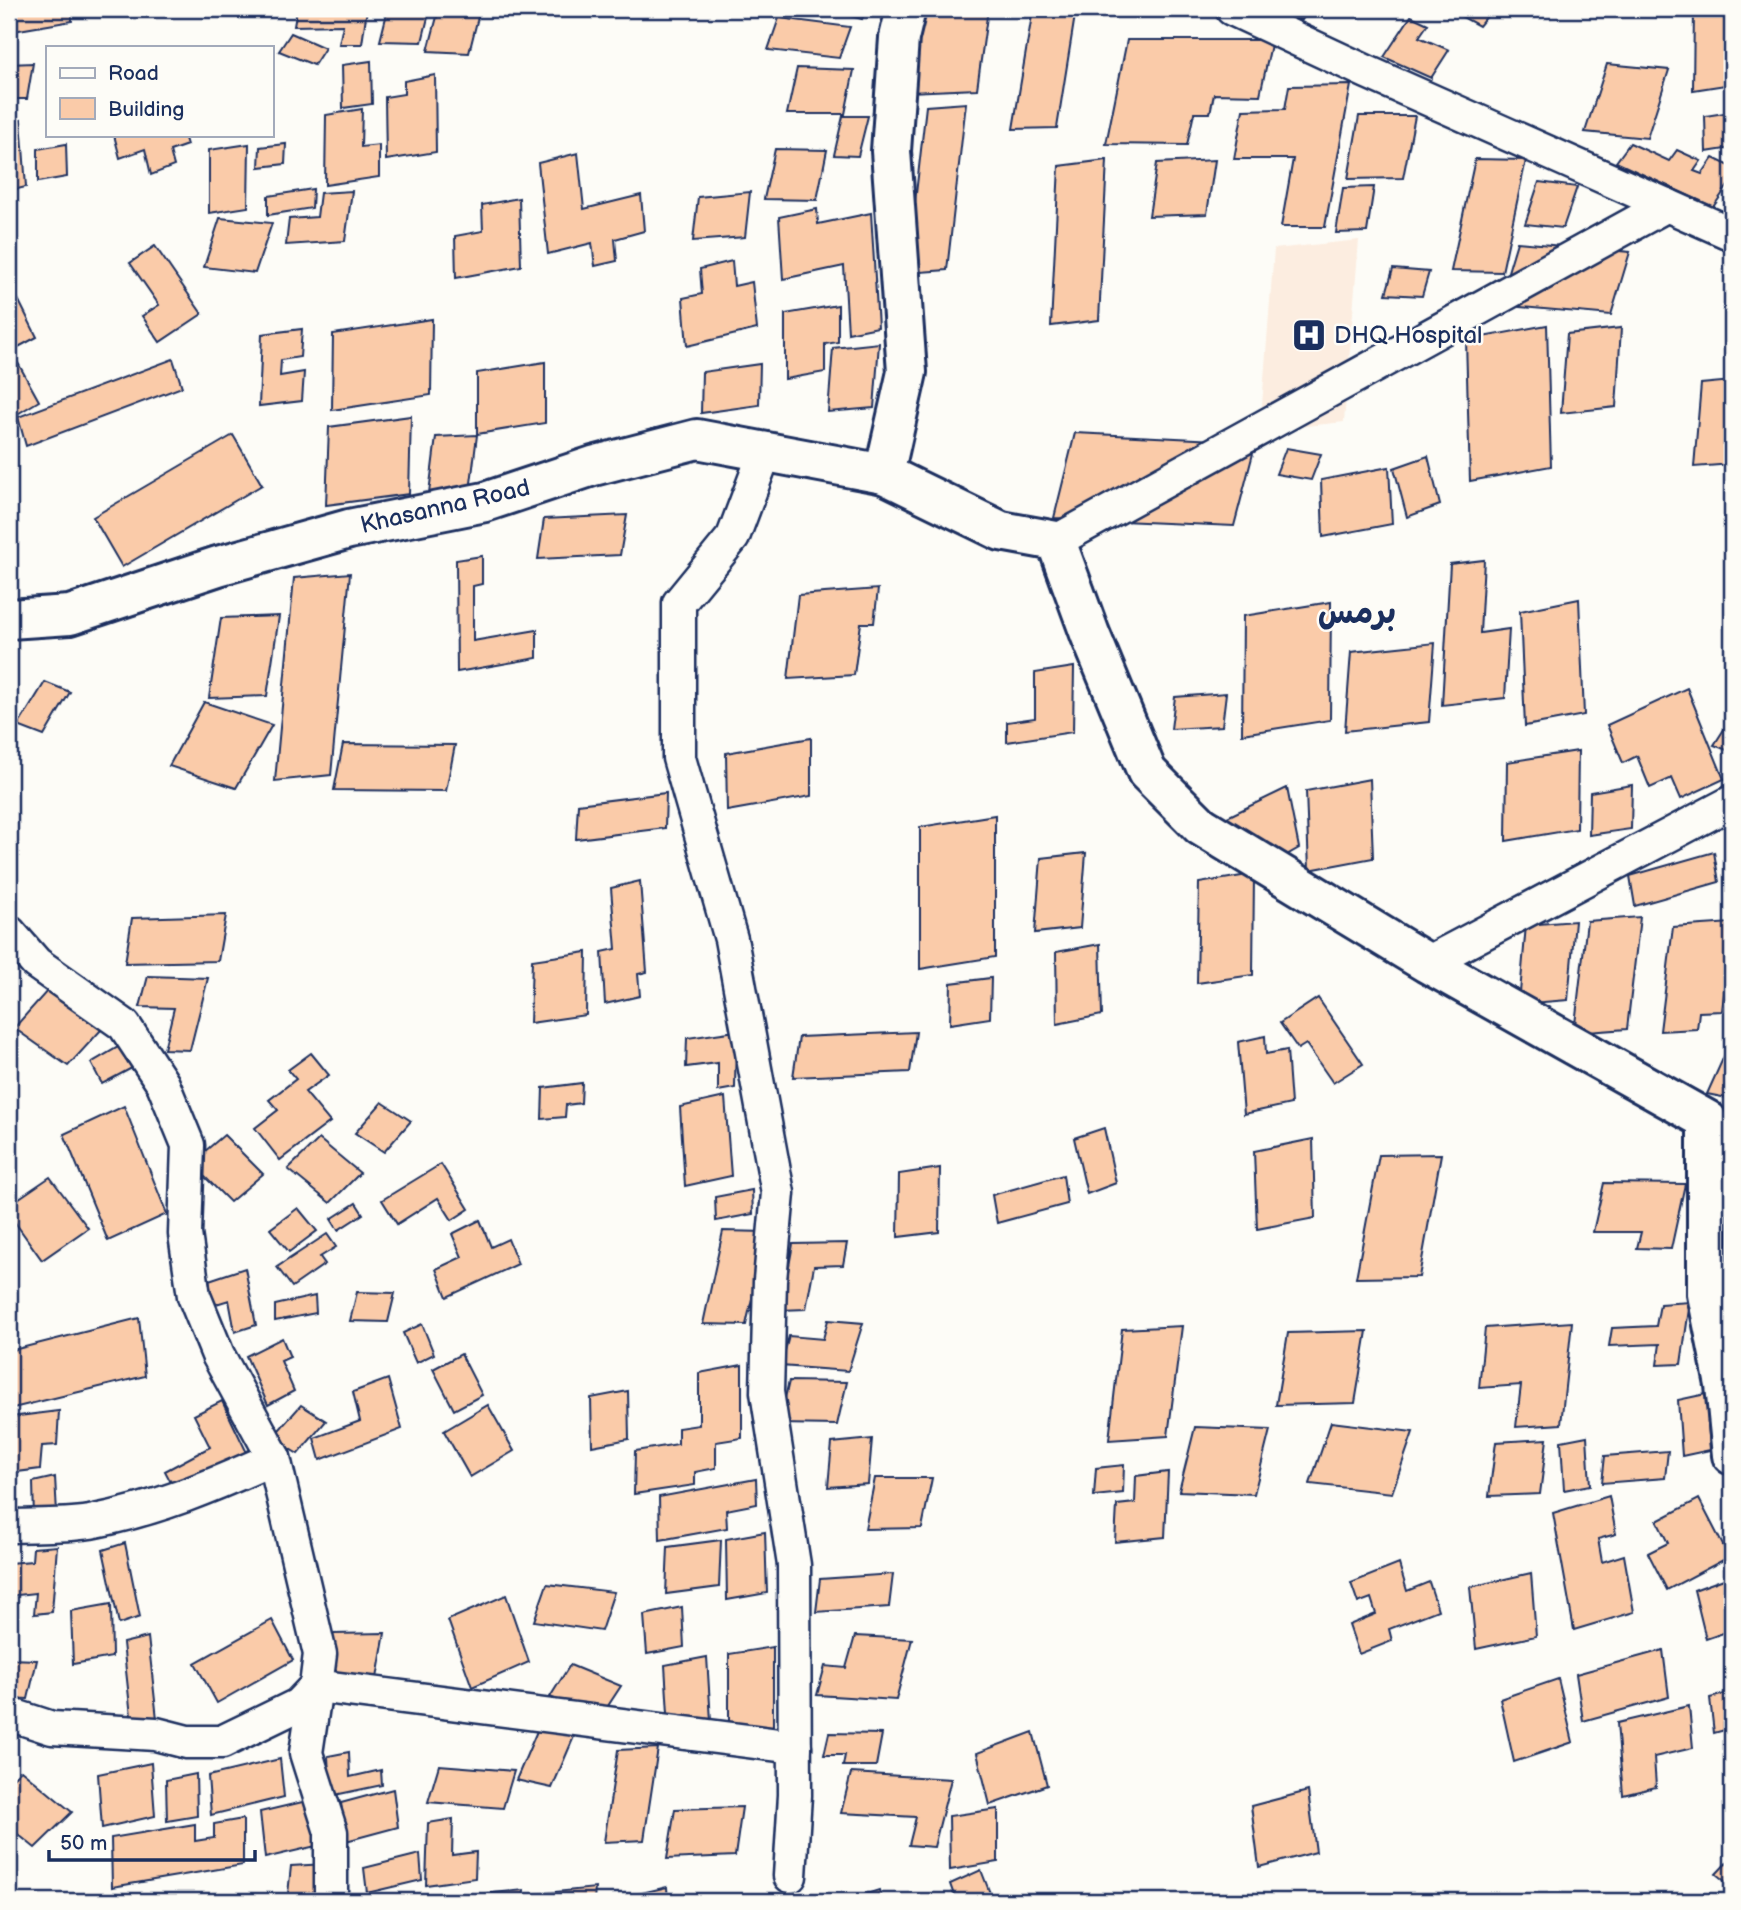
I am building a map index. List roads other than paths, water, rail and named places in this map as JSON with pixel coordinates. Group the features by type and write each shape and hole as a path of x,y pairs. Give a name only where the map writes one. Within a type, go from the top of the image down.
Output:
{"street":[{"path":"884,474 907,373 891,151 899,38 906,9"},
{"path":"1232,9 1732,234"},
{"path":"1667,205 1056,541 1090,634 1147,772 1201,826 1427,963 1707,1120 1707,1294 1725,1385 1732,1455"},
{"name":"Khasanna Road","path":"9,619 70,615 218,566 323,536 485,502 593,466 697,439 884,474 1001,531 1056,541"},
{"path":"765,452 733,537 679,603 679,758 731,939 778,1193 771,1280 767,1392 794,1565 795,1795 790,1876"},
{"path":"1427,963 1732,802"},
{"path":"9,932 36,963 124,1026 163,1084 188,1145 185,1234 194,1296 218,1355 274,1458 320,1654 306,1753 331,1832 331,1901"},
{"path":"9,1526 88,1522 143,1509 202,1490 274,1458"},
{"path":"316,1686 795,1746"},
{"path":"9,1714 52,1728 156,1734 187,1742 222,1742 298,1705 316,1686"}],"place":[{"name":"DHQ Hospital","path":"1309,335"}],"district":[{"name":"برمس","path":"1357,612"}]}
